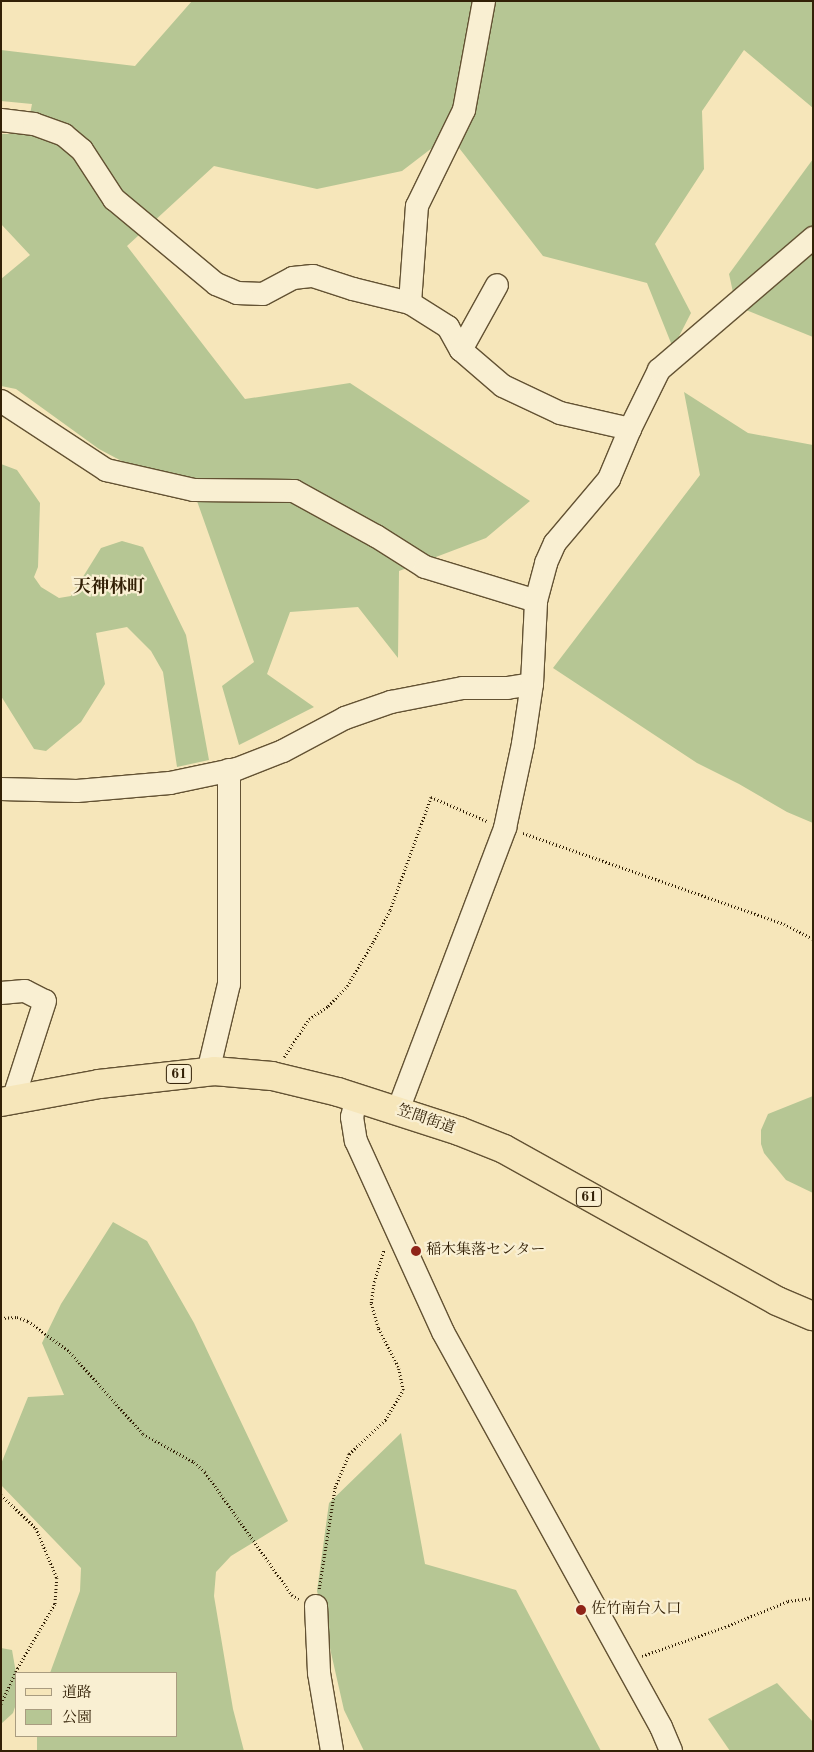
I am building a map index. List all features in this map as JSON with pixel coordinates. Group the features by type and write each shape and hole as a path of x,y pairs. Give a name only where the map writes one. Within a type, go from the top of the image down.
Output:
{"main road":[{"name":"笠間街道","path":"7,1101 99,1084 208,1072 272,1076 356,1097 459,1131 504,1149 777,1301 813,1316"}],"street":[{"path":"410,303 417,206 464,110 484,1"},
{"path":"1,120 34,124 64,135 82,150 114,199 216,284 237,293 263,294 293,278 313,276 353,289 410,303 448,327 462,350 503,386 560,413 630,429"},
{"path":"398,1110 504,828 523,744 532,684 536,601 546,563 555,543 564,529 609,479 630,429 659,370 813,238"},
{"path":"462,350 497,286"},
{"path":"1,401 106,470 194,490 294,491 376,536 425,567 536,601"},
{"path":"1,789 77,791 170,782 229,770 283,751 345,718 391,702 463,688 506,688 532,684"},
{"path":"208,1072 228,984 229,770"},
{"path":"1,993 25,990 45,1001 7,1101"},
{"path":"356,1097 352,1117 354,1134 443,1332 661,1727 671,1751"},
{"path":"316,1606 319,1673 332,1751"}],"path":[{"path":"272,1076 309,1019 328,1006 347,986 373,942 390,910 431,797 504,828 538,837 784,924 813,938"},
{"path":"1,1318 17,1317 28,1321 70,1352 143,1434 194,1462 205,1472 292,1595 316,1606 335,1488 349,1454 385,1420 403,1390 398,1367 378,1328 371,1303 380,1257 395,1228"},
{"path":"1,1495 36,1528 57,1578 55,1604 16,1672"},
{"path":"624,1663 725,1628 788,1601 813,1598"},
{"path":"1,1704 15,1674"}],"green space":[{"path":"192,1 813,1 813,108 744,50 702,111 704,169 655,244 691,313 673,348 647,283 543,256 449,135 402,171 317,189 214,166 127,246 245,399 350,383 530,501 486,538 399,571 398,658 358,607 290,612 267,674 314,707 239,745 222,686 254,662 197,501 99,449 16,389 1,386 1,279 30,255 1,224 1,134 26,134 32,104 1,101 1,50 135,66"},
{"path":"813,159 813,337 736,306 729,274"},
{"path":"684,392 748,433 813,445 813,823 787,812 739,784 697,763 553,668 700,475"},
{"path":"1,464 17,470 40,503 38,567 34,577 41,587 59,598 71,596 101,548 122,541 143,547 186,635 209,760 177,767 163,672 151,651 127,627 96,633 105,684 81,722 46,751 34,749 1,696"},
{"path":"813,1096 813,1193 786,1180 764,1153 761,1144 761,1130 768,1114"},
{"path":"113,1222 147,1241 194,1323 288,1521 231,1556 216,1572 214,1596 233,1709 244,1751 37,1751 37,1737 178,1737 178,1672 50,1672 80,1591 81,1568 1,1485 1,1464 28,1397 64,1395 42,1343 61,1304"},
{"path":"401,1433 425,1564 516,1590 601,1751 364,1751 344,1710 317,1591 329,1503"},
{"path":"1,1648 12,1650 16,1672 15,1707 13,1713 1,1724"},
{"path":"777,1683 813,1722 813,1751 730,1751 708,1719"}],"place":[{"name":"稲木集落センター","path":"416,1251"},
{"name":"佐竹南台入口","path":"581,1610"}],"district":[{"name":"天神林町","path":"109,587"}]}
